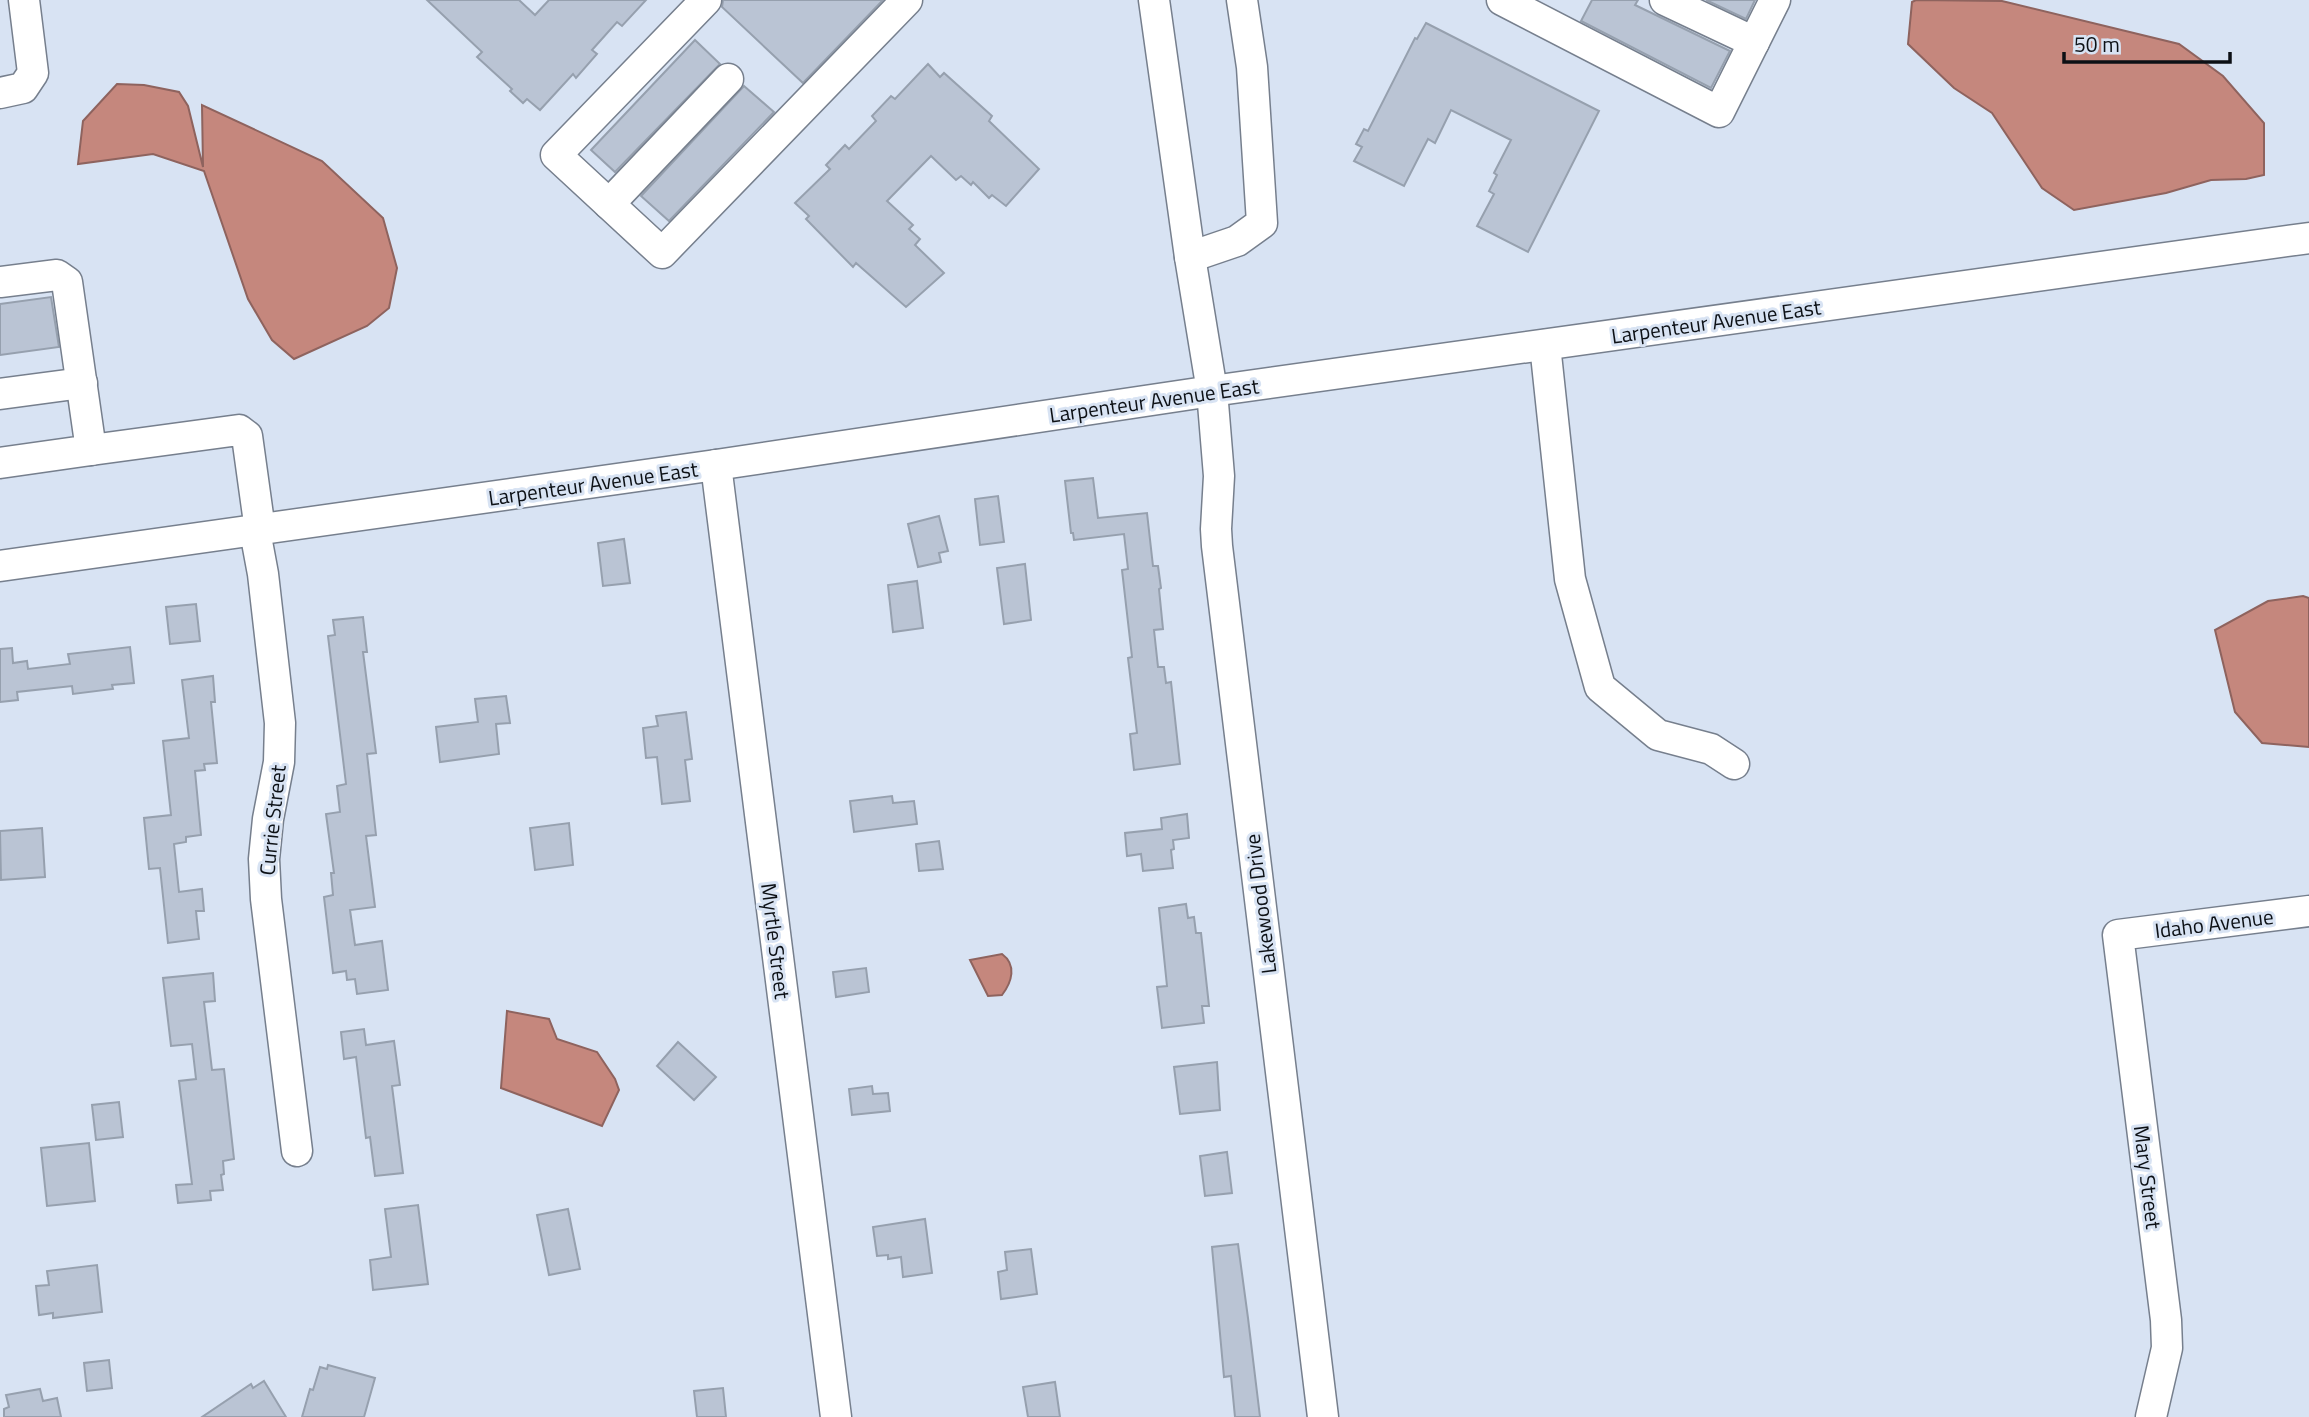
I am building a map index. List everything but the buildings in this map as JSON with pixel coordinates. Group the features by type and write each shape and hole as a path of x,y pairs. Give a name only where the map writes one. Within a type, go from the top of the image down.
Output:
{"street":[{"path":"0,93 23,88 33,73 24,0"},
{"path":"706,0 556,155 662,253 907,0"},
{"name":"Lakewood Drive","path":"1154,0 1212,391 1219,475 1217,546 1323,1417"},
{"path":"1190,257 1237,241 1262,223 1252,66 1242,0"},
{"path":"1502,0 1719,112 1775,0"},
{"path":"1665,0 1754,42"},
{"path":"609,204 727,79"},
{"name":"Larpenteur Avenue East","path":"0,566 716,465 1212,391 2309,238"},
{"path":"0,282 57,275 67,282 91,450"},
{"path":"1545,345 1570,579 1600,687 1658,735 1711,749 1734,764"},
{"path":"0,394 82,383"},
{"name":"Currie Street","path":"0,463 239,430 247,436 280,723 279,762 268,819 264,859 266,899 298,1151"},
{"name":"Myrtle Street","path":"716,465 836,1417"},
{"name":"Idaho Avenue","path":"2119,935 2309,911"},
{"name":"Mary Street","path":"2119,935 2166,1320 2166,1348 2151,1417"}],"shaded area":[{"path":"2002,1 2179,44 2223,76 2264,123 2264,175 2246,179 2211,180 2166,193 2074,210 2042,188 1992,113 1954,88 1908,44 1912,2"},
{"path":"117,84 144,85 179,92 188,106 203,167 202,105 322,161 383,218 397,268 389,308 367,326 294,359 272,340 248,299 204,171 153,154 78,164 83,121"},
{"path":"2303,596 2309,598 2309,747 2262,743 2235,712 2215,630 2268,601"},
{"path":"1002,954 1011,968 1008,985 1002,995 988,996 970,960"},
{"path":"507,1011 549,1019 557,1039 597,1052 619,1090 602,1126 501,1088"}]}
